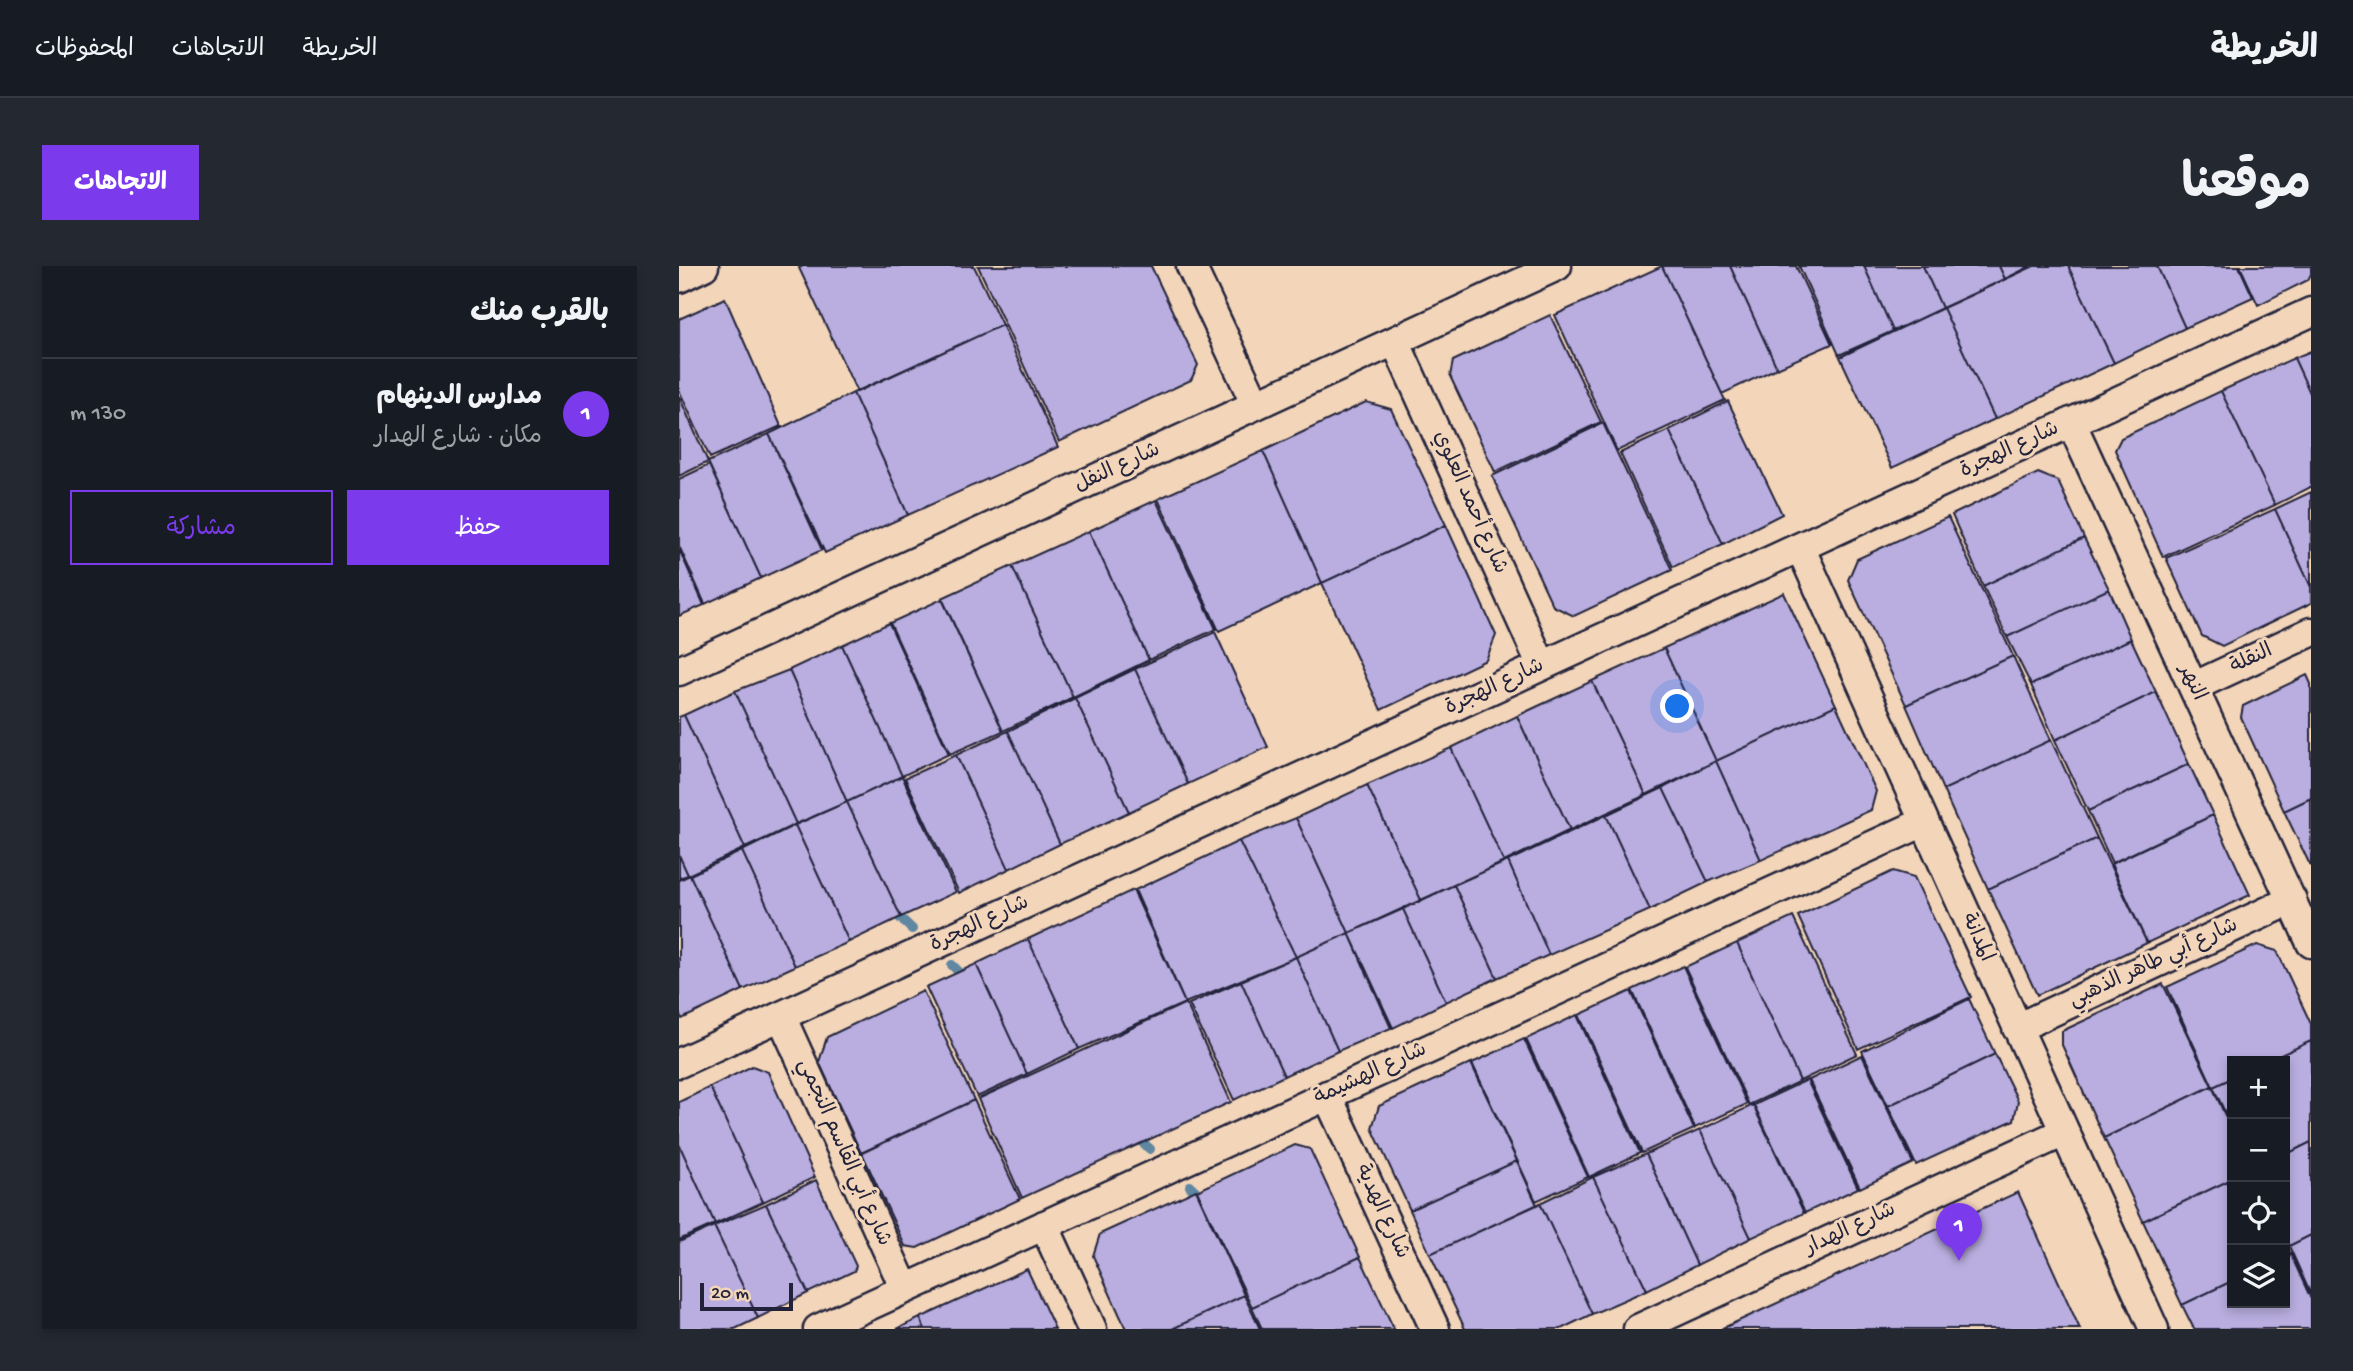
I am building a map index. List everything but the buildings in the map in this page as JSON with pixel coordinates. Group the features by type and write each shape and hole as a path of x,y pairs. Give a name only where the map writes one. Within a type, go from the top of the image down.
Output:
{"street":[{"path":"679,278 704,266"},
{"path":"1191,266 1256,405"},
{"name":"شارع النفل","path":"679,671 1557,266"},
{"name":"شارع الهجرة","path":"679,1063 2311,312"},
{"name":"شارع أحمد العلوي","path":"1395,341 1542,666"},
{"name":"النهر","path":"2071,422 2311,943"},
{"name":"المدانة","path":"1800,548 2154,1329"},
{"name":"النقلة","path":"2193,687 2311,632"},
{"name":"شارع الهشيمة","path":"818,1329 1924,822"},
{"name":"شارع أبي طاهر الذهبي","path":"2017,1028 2292,900"},
{"name":"شارع أبي القاسم النجمي","path":"781,1016 905,1289"},
{"name":"شارع الهدية","path":"1327,1095 1435,1329"},
{"name":"شارع الهدار","path":"1638,1329 2064,1132"},
{"path":"1044,1225 1092,1329"}],"waterway":[{"path":"892,910 912,929"},
{"path":"952,965 967,980"},
{"path":"1135,1136 1150,1149"},
{"path":"1190,1186 1207,1202"}],"place":[{"name":"مدارس الدينهام","path":"1959,1261"}]}
